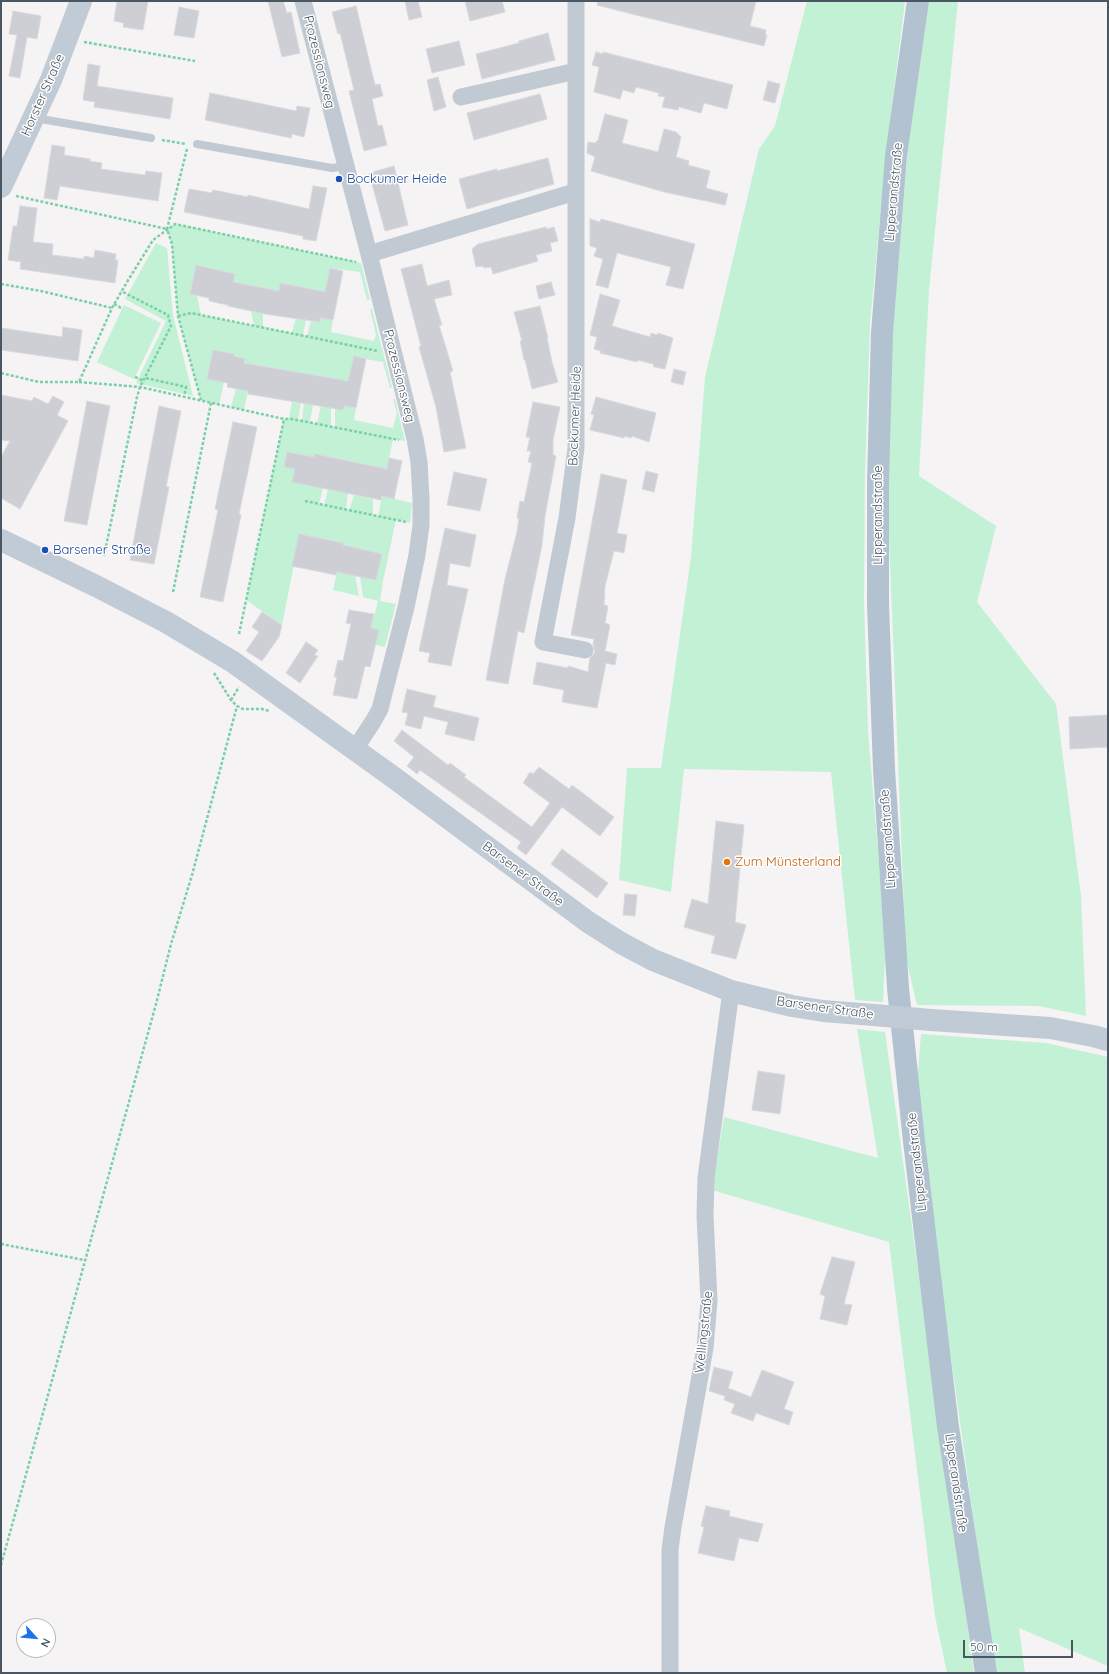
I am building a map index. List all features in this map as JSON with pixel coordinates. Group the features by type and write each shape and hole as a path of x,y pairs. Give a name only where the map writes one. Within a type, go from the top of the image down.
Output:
{"main road":[{"name":"Lipperandstraße","path":"918,1 896,156 882,333 878,482 878,581 884,769 898,988 916,1157 948,1427 986,1673"}],"street":[{"name":"Horster Straße","path":"5,181 68,39 81,1"},
{"name":"Prozessionsweg","path":"303,1 370,257 415,439 419,462 422,499 421,525 414,570 384,696 374,720 355,749"},
{"name":"Bockumer Heide","path":"576,1 576,448 567,518 543,642 584,650"},
{"path":"461,96 576,71"},
{"path":"370,257 575,192"},
{"name":"Barsener Straße","path":"1,540 96,586 173,626 238,666 355,749 601,930 652,960 731,991 792,1006 823,1011 1050,1028 1108,1040"},
{"name":"Wellingstraße","path":"670,1673 670,1550 705,1348 709,1301 705,1215 706,1178 731,991"}],"lane":[{"path":"34,118 151,138"},
{"path":"197,144 332,168 346,166"}],"path":[{"path":"68,39 195,61"},
{"path":"151,138 188,145 168,229 172,244 178,316 201,400"},
{"path":"5,181 168,229"},
{"path":"79,382 112,308 121,292 153,240 175,224 361,263 370,257"},
{"path":"1,284 41,291 112,308"},
{"path":"104,556 140,387 171,326 168,315 121,292"},
{"path":"114,304 123,309"},
{"path":"178,316 191,313 380,352 392,349"},
{"path":"1,373 38,382 79,382 140,387 210,403 405,441 415,439"},
{"path":"135,377 144,380 186,387 184,397"},
{"path":"173,592 210,403"},
{"path":"239,634 284,418"},
{"path":"305,501 421,525"},
{"path":"1,1565 84,1260 156,1004 171,944 192,876 237,706"},
{"path":"1,1244 84,1260"}],"green space":[{"path":"807,1 905,1 886,154 870,324 865,475 864,599 868,731 884,924 885,958 883,1002 855,1000 831,772 684,769 671,892 619,880 627,768 661,768 691,557 705,377 759,149 775,126"},
{"path":"929,1 958,1 929,290 919,476 996,526 977,602 1056,704 1081,896 1086,1016 1039,1006 917,1005 906,959 887,489 892,340 908,148"},
{"path":"175,224 361,263 370,300 367,300 360,272 331,268 325,295 280,283 279,291 233,282 215,271 215,269 196,265 190,294 197,295 201,315 254,326 251,311 263,313 263,327 292,333 296,318 306,320 303,335 307,336 311,321 319,322 320,318 333,320 331,332 374,341 376,335 370,309 372,309 392,387 390,388 383,362 354,357 348,381 244,363 245,359 234,356 234,354 213,350 207,379 224,382 219,405 201,400 178,316 172,244 167,229"},
{"path":"156,243 167,248 173,315 193,396 136,383 166,321 125,299"},
{"path":"124,305 161,323 134,379 97,362"},
{"path":"236,388 248,391 244,410 231,407"},
{"path":"393,399 395,399 405,441 393,439 387,469 316,454 314,457 288,452 284,467 295,469 292,482 323,488 319,504 324,505 328,489 348,493 346,509 349,510 354,495 373,499 373,515 378,516 382,496 412,503 410,523 396,520 383,581 380,601 396,604 385,647 375,645 371,628 378,601 363,597 360,576 376,580 382,554 343,545 343,543 300,534 282,625 246,600 284,419 289,418 292,402 301,402 298,420 302,420 304,402 313,404 310,422 317,424 321,406 331,408 331,426 335,427 335,408 344,406 356,408 354,420 393,428 397,413"},
{"path":"337,572 355,575 359,596 333,590"},
{"path":"857,1029 885,1032 974,1673 947,1673 935,1616 889,1242 712,1190 724,1117 878,1158"},
{"path":"921,1034 1046,1043 1108,1057 1108,1666 1019,1628 1025,1673 995,1673 938,1264 917,1083"}],"building":[{"path":"117,1 148,1 143,30 123,27 124,23 114,21"},
{"path":"268,1 283,1 287,13 291,12 300,53 282,57"},
{"path":"405,1 418,1 422,17 409,20"},
{"path":"465,1 502,1 505,12 470,21"},
{"path":"598,1 756,1 750,26 766,30 765,35 767,35 764,46 597,5"},
{"path":"356,6 375,85 380,84 383,96 372,99 378,126 382,125 387,145 364,151 349,91 354,90 340,33 338,34 332,12"},
{"path":"179,7 199,11 194,38 174,35"},
{"path":"13,11 41,16 37,39 27,37 20,78 9,76 17,35 9,34"},
{"path":"548,33 555,60 482,79 476,54 519,43 519,41"},
{"path":"459,41 465,65 432,73 426,49"},
{"path":"596,52 603,54 603,52 733,85 727,109 704,103 701,113 679,107 678,110 662,107 665,97 658,96 659,93 636,87 634,93 623,90 620,99 594,92 599,67 592,65"},
{"path":"88,64 100,66 97,86 173,98 170,119 94,107 95,102 83,100"},
{"path":"438,77 446,107 434,111 427,80"},
{"path":"768,81 780,84 775,103 763,100"},
{"path":"210,93 296,111 297,106 310,108 304,137 292,134 291,138 205,120"},
{"path":"540,94 547,119 474,140 467,113"},
{"path":"605,114 628,120 622,143 658,152 664,129 676,132 681,137 676,157 689,161 688,165 710,171 706,188 728,194 725,205 664,192 591,171 595,157 587,153 588,142 595,143 598,140"},
{"path":"52,145 65,147 64,155 90,159 90,161 102,163 101,169 145,175 146,171 162,173 158,201 60,186 57,200 44,198"},
{"path":"548,158 554,184 467,209 459,179"},
{"path":"394,166 408,225 385,231 369,173"},
{"path":"313,186 327,188 316,241 303,239 303,236 184,212 189,189 212,193 213,190 248,197 248,195 309,209"},
{"path":"20,206 37,208 33,242 53,244 52,255 84,259 84,256 94,258 95,250 116,254 115,260 118,260 115,283 20,269 21,262 8,260 13,226 17,226"},
{"path":"590,219 600,222 601,219 695,244 683,289 666,285 671,267 617,253 608,288 596,285 603,259 594,256 597,248 590,246"},
{"path":"546,227 547,229 554,227 558,241 550,243 552,251 536,255 538,261 493,274 491,267 476,267 472,249 478,244"},
{"path":"422,264 427,286 449,280 452,295 434,299 442,325 439,325 453,371 450,372 466,448 444,452 436,407 419,347 421,346 401,269"},
{"path":"196,265 235,274 233,282 279,291 280,283 325,292 330,268 343,271 333,320 320,318 320,322 265,314 209,301 209,298 190,294"},
{"path":"551,282 555,295 539,299 536,286"},
{"path":"600,294 620,300 612,326 650,337 651,333 657,335 658,333 673,338 665,369 654,367 653,364 637,360 637,362 600,353 601,351 594,349 597,337 590,335"},
{"path":"540,306 552,362 558,382 532,389 514,312"},
{"path":"63,327 82,330 78,361 1,350 1,328 62,337"},
{"path":"213,350 234,354 234,356 245,359 244,363 348,381 354,356 366,359 356,408 344,406 343,410 248,394 248,391 227,387 228,383 207,379"},
{"path":"674,369 686,372 683,385 671,382"},
{"path":"1,395 32,401 34,397 48,404 53,396 64,402 57,415 68,421 20,509 1,498 1,457 10,441 1,440"},
{"path":"596,397 656,413 649,442 632,436 631,438 624,436 624,438 590,430 594,415 591,414"},
{"path":"87,401 110,406 87,525 64,521"},
{"path":"533,402 560,407 553,440 553,455 556,456 545,516 542,545 524,633 518,631 508,684 486,680 505,579 517,532 519,518 517,518 520,501 524,502 532,463 528,462 531,451 527,451 530,437 526,437"},
{"path":"159,406 181,411 166,487 169,487 154,564 130,560"},
{"path":"233,422 257,427 223,602 200,597 218,510 215,509"},
{"path":"287,452 314,457 315,454 387,469 389,458 402,461 394,499 382,496 381,500 292,482 295,469 284,467"},
{"path":"646,471 658,474 654,492 642,489"},
{"path":"454,472 487,479 480,511 447,505"},
{"path":"601,474 627,480 617,533 627,535 624,553 614,551 605,586 604,605 608,606 605,623 610,625 605,651 617,654 615,665 606,663 597,708 562,702 564,690 533,684 537,662 568,668 568,666 588,672 590,658 595,652 593,644 594,639 571,635"},
{"path":"445,528 476,535 470,567 450,563 447,585 468,589 451,666 428,662 430,653 419,651"},
{"path":"299,534 343,543 343,545 382,554 376,580 337,572 336,575 292,566"},
{"path":"349,610 374,614 371,628 379,630 370,667 365,666 357,699 333,695 337,677 334,677 338,660 343,661 351,624 346,623"},
{"path":"262,612 282,625 279,637 262,661 246,651 259,632 252,627"},
{"path":"306,642 318,650 314,655 318,656 300,683 286,673"},
{"path":"407,689 436,696 433,707 479,718 474,741 445,734 448,722 424,716 421,729 405,725 408,713 402,712"},
{"path":"1108,715 1108,747 1070,749 1069,717"},
{"path":"402,730 448,765 450,763 466,775 464,777 532,827 550,803 523,783 530,772 533,774 539,767 569,789 572,785 614,817 600,836 562,807 526,855 517,848 521,842 420,770 417,774 407,766 414,757 394,741"},
{"name":"Zum Münsterland","path":"716,821 744,825 735,922 746,925 736,959 711,953 715,936 684,927 692,899 708,904"},
{"path":"562,849 608,883 597,898 551,864"},
{"path":"625,894 637,895 635,916 623,915"},
{"path":"758,1071 785,1075 780,1114 752,1110"},
{"path":"832,1257 855,1262 844,1304 852,1305 847,1325 820,1319 825,1296 820,1294"},
{"path":"714,1367 733,1372 728,1388 751,1397 762,1370 794,1382 784,1409 793,1412 789,1425 756,1413 753,1421 731,1413 735,1404 724,1400 725,1396 709,1391"},
{"path":"706,1506 730,1511 729,1516 763,1524 758,1542 739,1538 734,1561 698,1553 704,1527 701,1526"}],"place":[{"name":"Bockumer Heide","path":"339,179"},
{"name":"Barsener Straße","path":"45,550"},
{"name":"Zum Münsterland","path":"727,862"}]}
